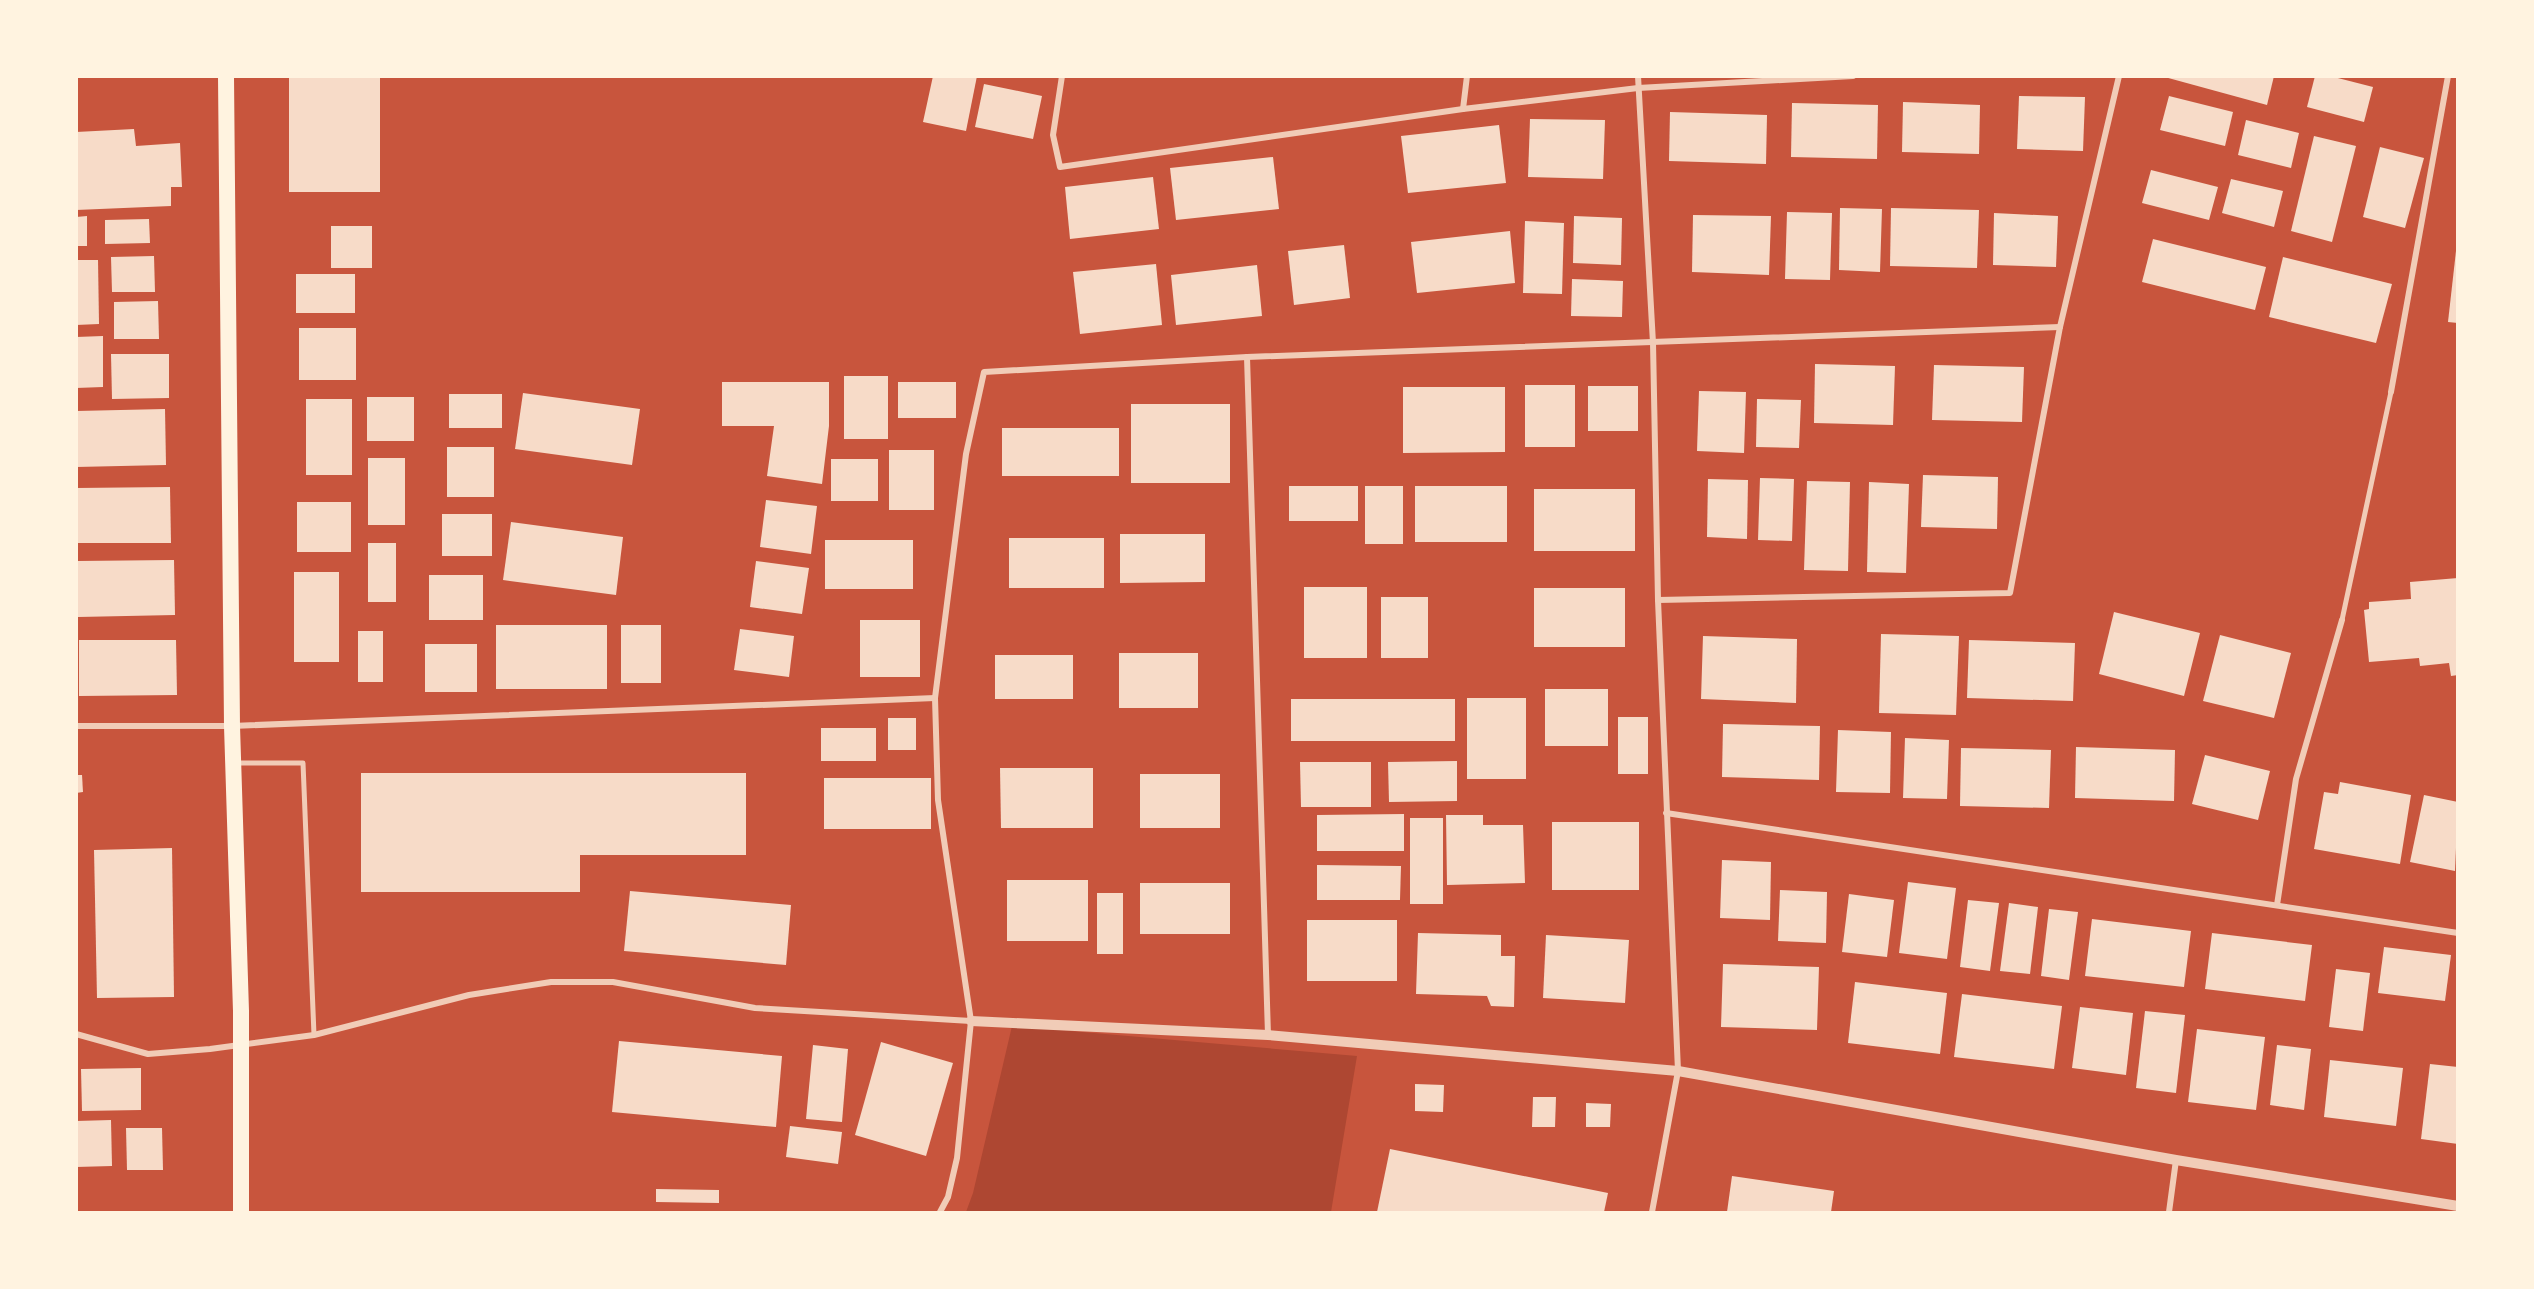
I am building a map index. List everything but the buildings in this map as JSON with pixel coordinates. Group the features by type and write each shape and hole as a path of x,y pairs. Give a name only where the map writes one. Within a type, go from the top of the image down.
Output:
{"highway":[{"path":"226,76 232,726 241,1011 242,1212"}],"street":[{"path":"1062,76 1053,135 1060,167 1463,108 1638,88 1852,76"},
{"path":"1463,108 1467,76"},
{"path":"1638,76 1653,343 1658,600 1678,1071 1652,1212"},
{"path":"1658,600 2010,593 2060,327 2119,76"},
{"path":"2277,905 2296,779 2342,620 2391,392 2448,76"},
{"path":"940,1212 948,1197 957,1158 971,1021 939,800 935,698 966,454 984,372 1247,357 2060,327"},
{"path":"1247,357 1268,1035"},
{"path":"76,726 232,726 935,698"},
{"path":"234,762 303,763 314,1035"},
{"path":"1666,813 2457,933"},
{"path":"76,1034 148,1054 210,1049 314,1035 469,995 551,982 613,982 755,1008 1268,1035 1678,1071 2176,1160 2457,1206"},
{"path":"2169,1212 2176,1160"}],"shaded area":[{"path":"1012,1026 1357,1056 1331,1212 966,1212 973,1193"}]}
